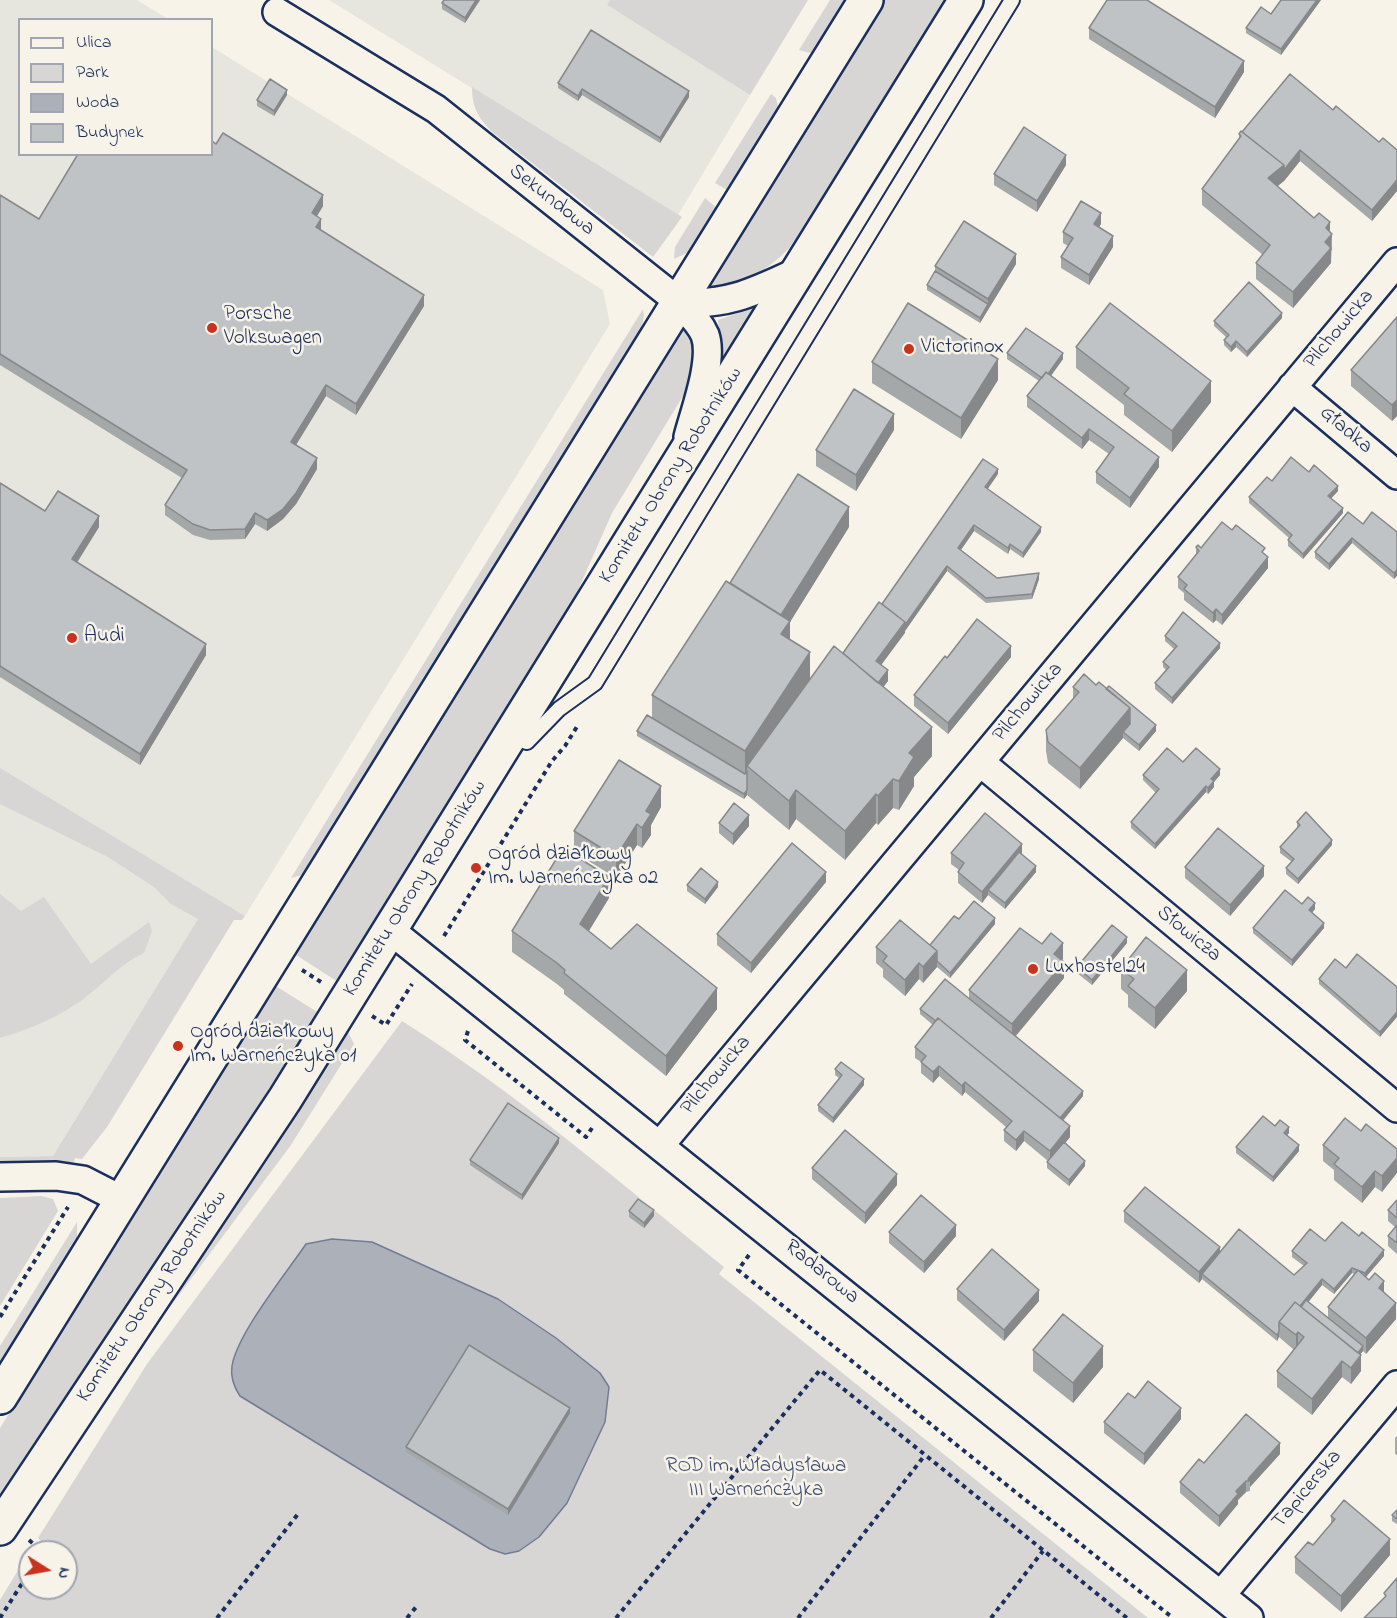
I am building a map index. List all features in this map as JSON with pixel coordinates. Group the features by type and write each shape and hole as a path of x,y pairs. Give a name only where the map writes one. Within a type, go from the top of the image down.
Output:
{"street":[{"path":"0,1397 866,0"},
{"name":"Komitetu Obrony Robotników","path":"11,1531 512,737 966,0"},
{"name":"Sekundowa","path":"277,12 436,109 678,301 700,325 707,348 705,371 682,461"},
{"name":"Pilchowicka","path":"661,1144 1397,262"},
{"path":"678,301 713,304 756,291 799,271"},
{"name":"Gładka","path":"1292,387 1397,475"},
{"name":"Słowicza","path":"980,762 1397,1108"},
{"name":"Radarowa","path":"390,930 661,1144 1249,1618"},
{"path":"0,1177 56,1176 83,1180 122,1200"},
{"name":"Tapicerska","path":"1221,1595 1397,1385"}],"lane":[{"path":"512,737 527,742 559,709 595,683 1012,0"}],"path":[{"path":"437,944 451,927 552,761 565,746 588,709 595,683"},
{"path":"297,966 324,984"},
{"path":"368,1014 386,1025 414,981"},
{"path":"0,1317 69,1204"},
{"path":"756,1246 738,1270 1173,1618"},
{"path":"616,1618 820,1370 1127,1618"},
{"path":"798,1618 925,1455"},
{"path":"217,1618 298,1514"},
{"path":"11,1531 25,1540"},
{"path":"991,1618 1044,1551"},
{"path":"0,1618 18,1590"},
{"path":"407,1618 417,1606"}],"shaded area":[{"path":"0,0 137,0 166,18 18,18 18,156 213,156 213,48 603,290 610,324 245,916 212,897 53,1156 0,1157"},
{"path":"329,0 610,0 607,5 750,95 678,215"}],"green space":[{"path":"610,0 808,0 750,95 607,5"},
{"path":"830,0 847,0 816,50 810,53 799,50"},
{"path":"884,0 945,0 794,243 766,268 743,282 719,287 708,284"},
{"path":"472,87 682,217 653,257 492,132 477,112"},
{"path":"771,94 776,98 779,111 727,190 715,183"},
{"path":"705,198 718,209 691,251 674,259 675,247"},
{"path":"753,308 727,354 722,356 718,320"},
{"path":"643,309 644,316 640,334 320,852 302,875 291,878"},
{"path":"681,330 690,333 693,348 691,377 686,391 612,513 571,606 338,982 293,953"},
{"path":"0,768 245,916 242,920 234,920 107,1127 82,1159 75,1158 74,1162 0,1163 0,1157 53,1156 198,919 171,904 154,887 108,857 0,804"},
{"path":"0,894 21,911 44,897 91,964 149,922 152,931 144,953 134,958 82,1000 47,1021 0,1038"},
{"path":"274,985 319,1013 251,1120 0,1493 0,1428"},
{"name":"ROD im. Władysława III Warneńczyka","path":"402,1021 486,1078 567,1139 724,1267 719,1274 1148,1618 0,1618 0,1600 18,1570 18,1600 78,1600 78,1540 40,1540 38,1538 147,1364"},
{"path":"348,1032 354,1044 291,1145 167,1311 165,1310 266,1162"},
{"path":"41,1196 53,1199 58,1211 0,1306 0,1198"},
{"path":"77,1222 77,1241 74,1248 0,1368 0,1346"}],"water":[{"path":"332,1239 372,1242 498,1299 556,1338 600,1373 609,1387 605,1422 567,1503 539,1537 519,1551 505,1554 490,1549 238,1393 232,1378 232,1366 243,1337 306,1244"}],"building":[{"path":"444,0 476,0 465,18 442,3"},
{"path":"1107,0 1147,0 1244,61 1215,107 1089,28"},
{"path":"1281,0 1317,0 1281,49 1246,28 1261,7 1271,14"},
{"path":"591,30 689,91 660,138 582,89 578,96 558,83"},
{"path":"1290,74 1333,110 1336,106 1379,142 1383,138 1397,150 1397,180 1372,210 1300,150 1284,170 1284,165 1242,132"},
{"path":"270,79 287,90 274,111 257,100"},
{"path":"1024,127 1066,155 1037,201 994,174"},
{"path":"1241,131 1284,165 1268,178 1314,218 1319,213 1330,222 1326,228 1332,234 1325,242 1331,248 1293,292 1256,263 1270,245 1202,189 1241,136 1239,134"},
{"path":"223,133 323,195 312,213 321,219 316,227 424,295 356,404 326,385 291,442 317,458 296,493 283,509 267,520 255,513 245,529 210,530 193,524 165,505 187,470 0,354 0,195 39,219 77,156 213,156 213,142 216,144"},
{"path":"1081,201 1101,213 1094,224 1113,236 1089,275 1061,257 1073,238 1063,232"},
{"path":"964,221 1016,254 988,299 935,266"},
{"path":"935,271 988,304 980,318 927,285"},
{"path":"1249,282 1282,313 1247,352 1236,341 1231,347 1224,340 1229,335 1214,321"},
{"path":"908,303 998,359 961,418 872,362"},
{"path":"1110,303 1211,381 1172,431 1124,394 1129,388 1076,347"},
{"path":"1397,317 1397,400 1392,405 1351,370"},
{"path":"1026,328 1063,353 1048,374 1046,372 1042,378 1007,353"},
{"path":"1046,372 1159,457 1130,498 1096,472 1114,447 1089,429 1082,438 1027,396"},
{"path":"854,389 894,414 856,475 816,450"},
{"path":"1291,457 1309,472 1314,465 1338,486 1328,496 1343,508 1303,554 1288,540 1292,535 1249,497 1267,477 1272,481"},
{"path":"983,459 998,469 985,487 1041,527 1023,553 1010,544 1008,548 974,525 958,548 997,578 1039,573 1032,594 986,598 947,566 905,625 905,622 882,604"},
{"path":"798,474 849,507 781,615 730,583"},
{"path":"0,483 45,511 58,491 99,516 72,559 206,644 140,754 0,666"},
{"path":"1348,512 1363,524 1372,512 1397,532 1397,570 1394,573 1352,538 1329,564 1315,552"},
{"path":"1222,522 1232,530 1236,525 1265,548 1262,552 1268,557 1222,615 1216,609 1213,613 1184,589 1187,585 1178,577 1199,551 1196,547 1198,545 1201,548"},
{"path":"726,581 790,621 781,634 810,652 745,751 652,695"},
{"path":"879,602 905,622 876,661 888,670 878,683 843,653"},
{"path":"1183,612 1220,643 1172,698 1155,683 1169,667 1163,662 1177,646 1165,636"},
{"path":"977,619 1011,646 948,723 914,695"},
{"path":"834,646 932,727 909,753 914,757 899,781 893,779 878,796 876,794 845,831 796,790 789,801 747,766"},
{"path":"1084,674 1096,685 1099,682 1130,708 1080,768 1048,742 1046,730 1079,692 1073,687"},
{"path":"1109,686 1156,725 1139,745 1123,732 1130,724 1130,708 1106,689"},
{"path":"647,715 745,774 747,771 747,790 744,794 637,731"},
{"path":"1167,748 1183,762 1196,748 1220,769 1211,779 1214,781 1208,788 1206,786 1155,844 1131,822 1159,789 1143,775"},
{"path":"619,760 661,786 646,811 651,814 642,828 637,824 616,857 574,831"},
{"path":"734,803 749,815 733,834 719,823"},
{"path":"1306,812 1332,840 1298,879 1286,868 1294,859 1280,847 1300,825 1297,822"},
{"path":"985,813 1022,844 982,892 958,872 964,863 951,853"},
{"path":"1218,828 1264,866 1230,905 1185,867"},
{"path":"792,843 826,872 751,963 717,934"},
{"path":"563,848 609,877 580,924 611,949 637,924 717,988 666,1056 564,973 565,970 557,963 512,931"},
{"path":"1019,852 1036,866 1005,903 988,890"},
{"path":"701,868 718,882 705,899 687,885"},
{"path":"1285,890 1302,904 1308,897 1315,903 1309,910 1324,923 1292,960 1253,928"},
{"path":"974,901 995,918 950,973 937,961 937,951 930,945 954,916 959,919"},
{"path":"900,920 937,951 923,967 919,963 905,980 883,961 887,956 876,947"},
{"path":"1112,925 1127,937 1092,980 1077,967"},
{"path":"1020,928 1042,944 1051,933 1063,943 1054,954 1064,962 1012,1024 969,990"},
{"path":"1146,937 1187,970 1155,1008 1128,986 1134,979 1121,969"},
{"path":"1357,954 1397,987 1397,1012 1380,1032 1319,979 1335,959 1346,968"},
{"path":"945,979 1083,1091 1060,1118 938,1018 936,1021 920,1009"},
{"path":"938,1018 1070,1126 1050,1151 1024,1131 1016,1140 1004,1130 1012,1121 965,1082 962,1086 939,1066 933,1072 921,1062 926,1056 915,1047"},
{"path":"841,1062 864,1079 833,1118 818,1105 842,1075 835,1069"},
{"path":"508,1103 559,1138 522,1195 470,1160"},
{"path":"1263,1116 1275,1126 1280,1120 1289,1127 1284,1133 1299,1145 1273,1177 1236,1147"},
{"path":"1345,1118 1361,1131 1366,1124 1397,1149 1397,1158 1382,1176 1375,1171 1362,1187 1334,1164 1339,1158 1323,1145"},
{"path":"845,1130 897,1174 865,1213 812,1168"},
{"path":"1064,1142 1085,1161 1069,1180 1047,1162"},
{"path":"1145,1187 1220,1247 1199,1272 1124,1211"},
{"path":"921,1195 956,1225 924,1262 889,1232"},
{"path":"638,1199 654,1210 644,1223 629,1211"},
{"path":"1397,1200 1397,1218 1388,1210"},
{"path":"1342,1222 1359,1236 1362,1232 1384,1250 1365,1273 1352,1268 1334,1289 1322,1279 1300,1306 1295,1302 1279,1322 1277,1335 1202,1274 1239,1229 1294,1275 1307,1263 1292,1251 1310,1229 1325,1241"},
{"path":"1397,1225 1397,1243 1388,1236"},
{"path":"992,1249 1039,1290 1004,1330 957,1289"},
{"path":"1358,1270 1369,1280 1375,1273 1384,1281 1379,1288 1396,1303 1366,1338 1328,1307"},
{"path":"1306,1300 1363,1346 1358,1353 1301,1307"},
{"path":"1295,1302 1361,1355 1351,1368 1342,1361 1312,1399 1277,1371 1304,1337 1298,1332 1296,1335 1279,1322"},
{"path":"1063,1314 1103,1346 1073,1383 1033,1350"},
{"path":"469,1345 570,1408 508,1509 406,1447"},
{"path":"1148,1381 1181,1408 1144,1454 1104,1422 1128,1393 1135,1398"},
{"path":"1246,1414 1280,1443 1248,1479 1250,1481 1246,1481 1236,1491 1238,1494 1219,1516 1180,1482 1199,1459 1204,1463"},
{"path":"1344,1500 1390,1539 1341,1596 1295,1557 1308,1542 1313,1545 1335,1519 1331,1516"},
{"path":"1397,1578 1397,1618 1364,1618 1386,1596 1384,1593"}],"place":[{"name":"Porsche Volkswagen","path":"212,328"},
{"name":"Victorinox","path":"909,349"},
{"name":"Audi","path":"72,638"},
{"name":"Ogród działkowy Im. Warneńczyka 02","path":"476,868"},
{"name":"Luxhostel24","path":"1033,969"},
{"name":"Ogród działkowy Im. Warneńczyka 01","path":"178,1046"}]}
